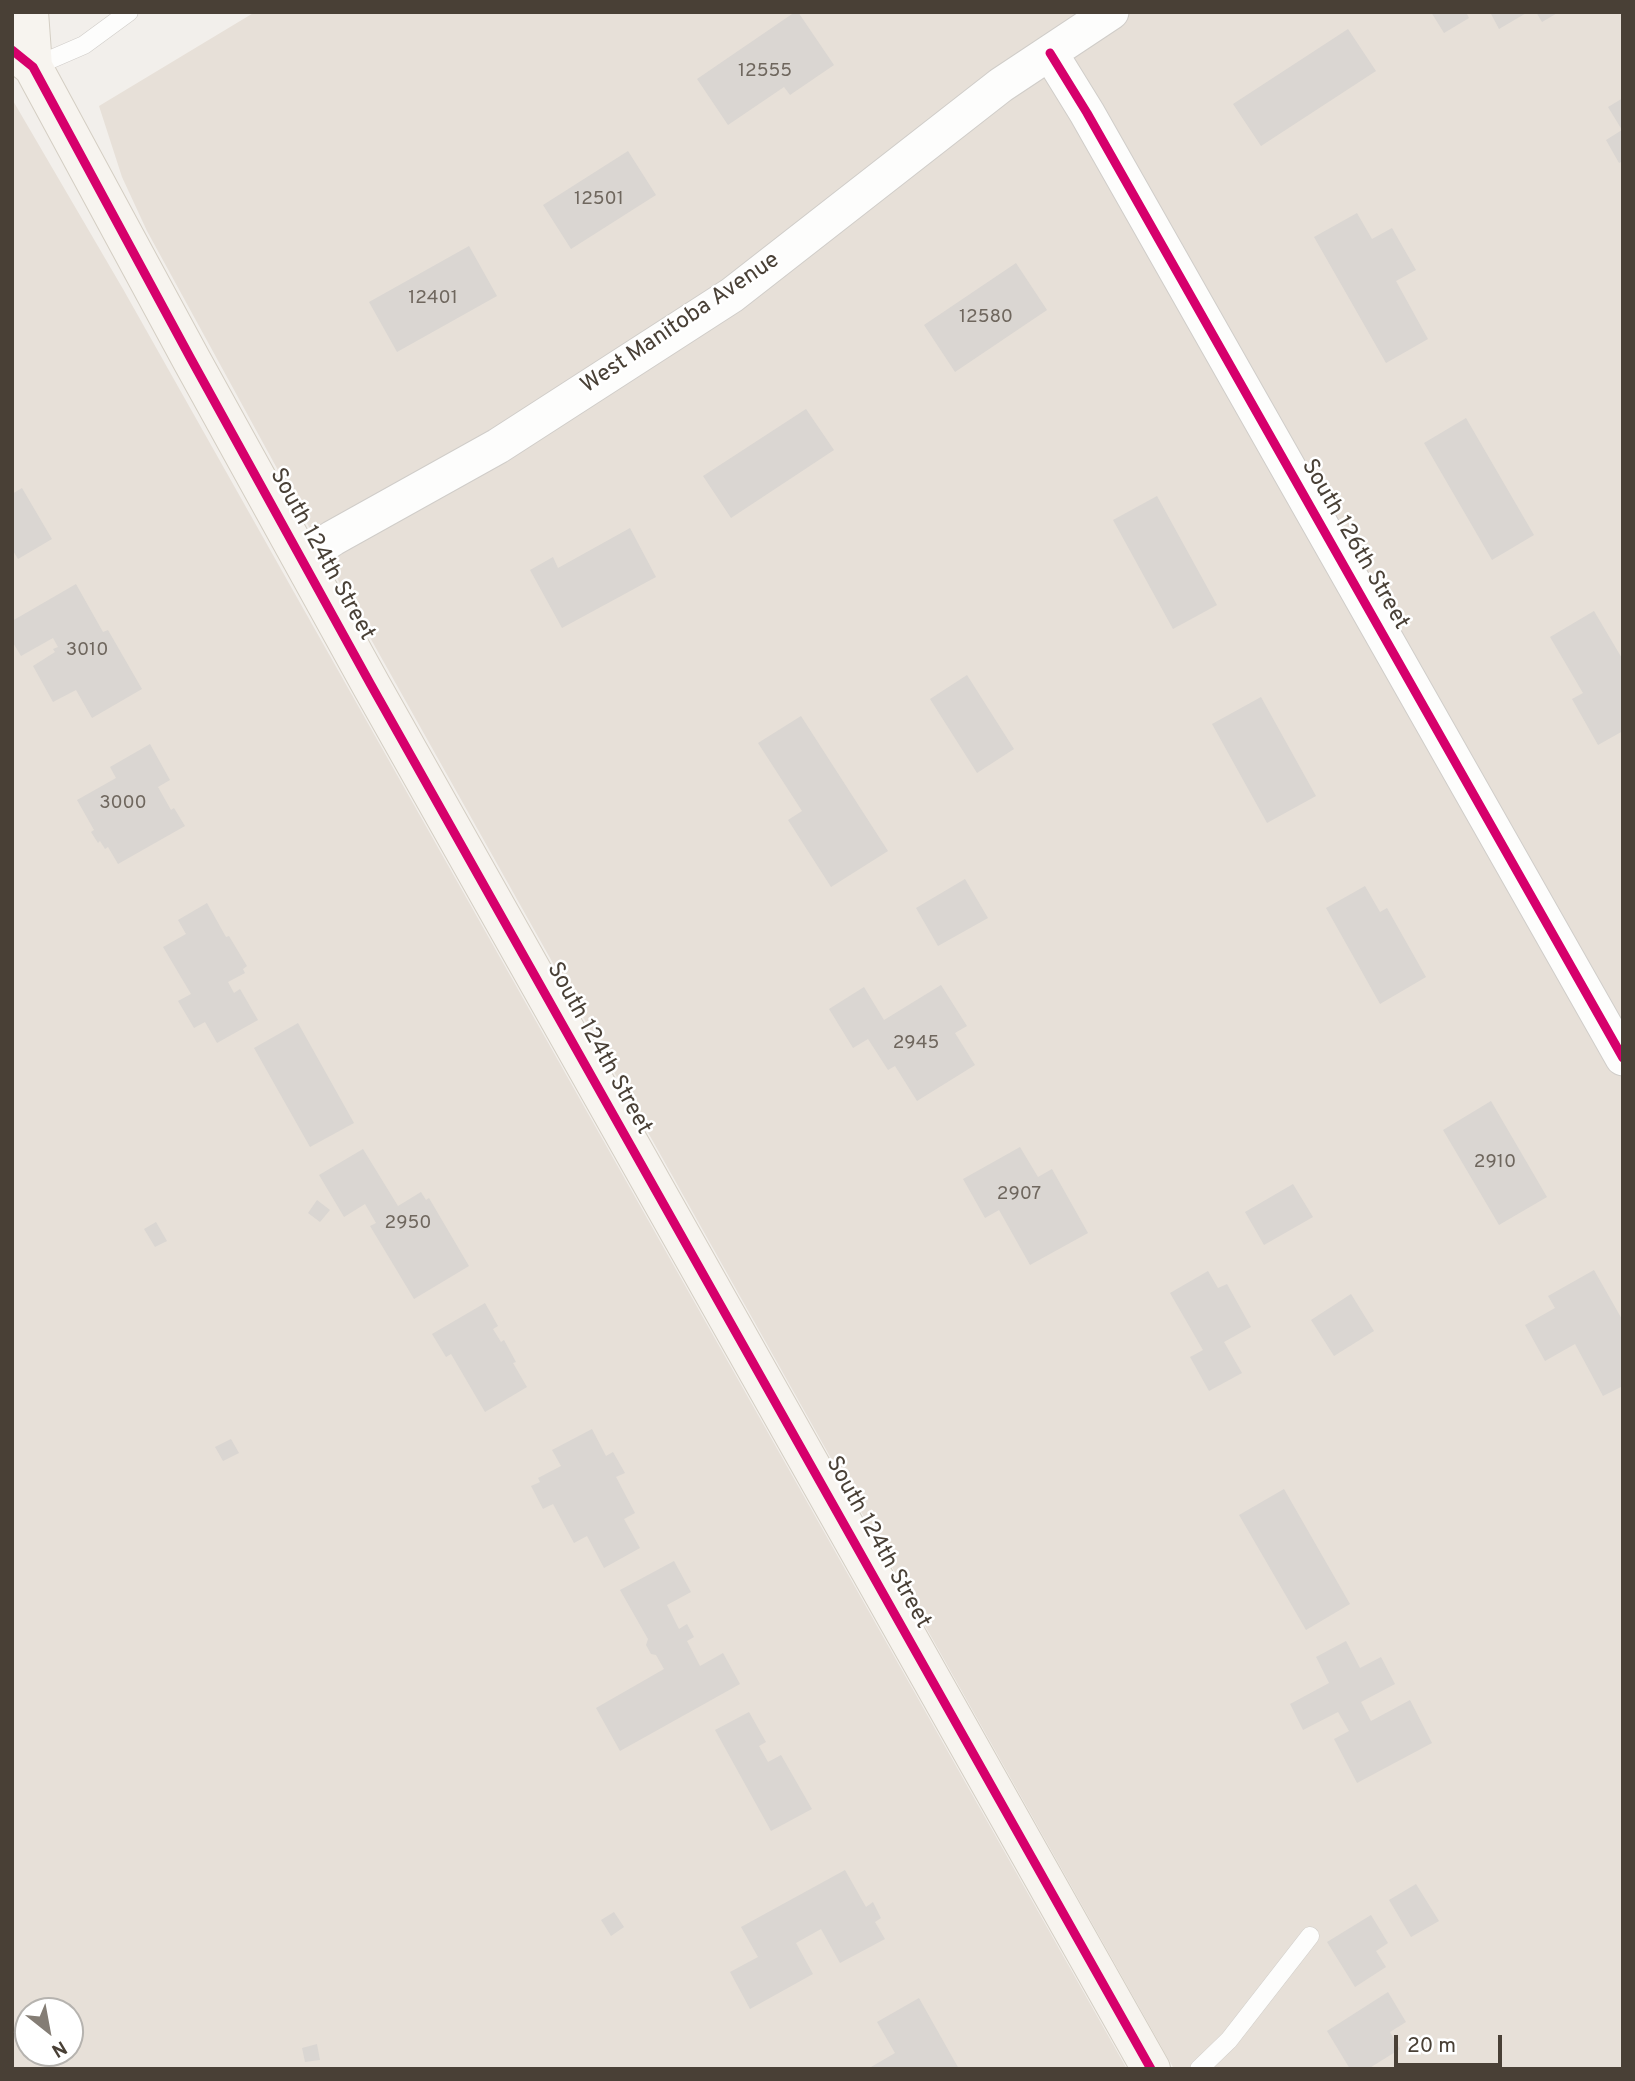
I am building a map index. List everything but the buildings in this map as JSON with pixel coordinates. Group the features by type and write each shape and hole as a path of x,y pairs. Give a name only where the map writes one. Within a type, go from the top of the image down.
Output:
{"street":[{"name":"South 124th Street","path":"29,12 23,58 301,559 1151,2069"},
{"name":"West Manitoba Avenue","path":"301,559 333,538 498,446 732,295 1001,85 1111,12"},
{"name":"South 126th Street","path":"1049,53 1087,113 1623,1058"}],"lane":[{"path":"23,58 84,45 129,12"},
{"path":"1199,2069 1229,2040 1310,1936"}],"shaded area":[{"path":"255,12 1623,12 1623,2069 1174,2069 354,609 147,231 122,177 99,106"},
{"path":"12,99 123,289 1127,2069 12,2069"}],"cycle path":[{"path":"12,50 33,67 371,685 1151,2069"},
{"path":"1050,53 1087,113 1623,1058"}]}
